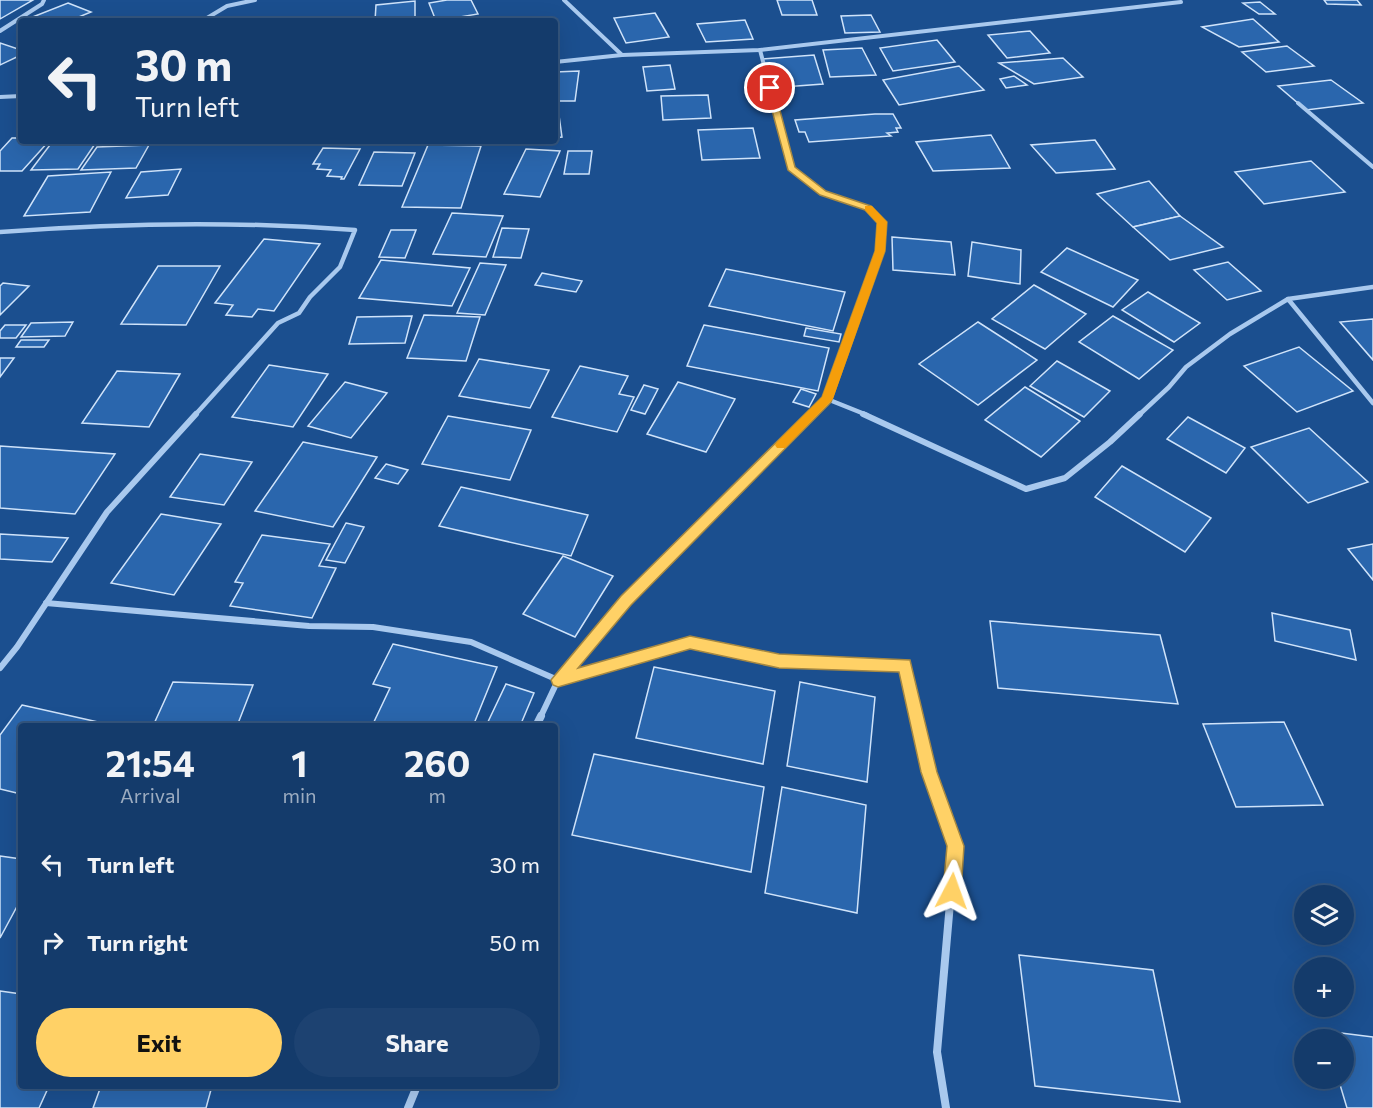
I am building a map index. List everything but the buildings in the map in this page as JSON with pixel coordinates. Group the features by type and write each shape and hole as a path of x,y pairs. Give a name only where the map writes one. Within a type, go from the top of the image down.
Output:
{"street":[{"path":"20,18 42,4 44,0"},
{"path":"206,18 218,9 238,2 255,0"},
{"path":"564,0 622,55"},
{"path":"558,62 622,55 760,50 1181,2"},
{"path":"0,31 18,19"},
{"path":"537,723 558,680 626,600 827,399 880,251 882,222 868,208 823,193 791,168 760,50"},
{"path":"0,97 18,96"},
{"path":"1298,104 1373,167"},
{"path":"0,232 52,228 211,225 293,225 355,230 340,267 310,297 299,313 278,323 107,512 17,647 0,668"},
{"path":"827,399 884,422 1026,489 1065,478 1118,434 1169,387 1186,367 1230,334 1288,299 1373,286"},
{"path":"1288,299 1373,403"},
{"path":"46,603 309,626 373,627 471,642 558,680 690,643 779,661 905,665 929,772 955,846 937,1052 946,1108"},
{"path":"408,1108 416,1089"}],"slow traffic":[{"path":"781,445 827,399 880,251 882,222 868,208"}],"route":[{"path":"770,88 791,168 823,193 868,208 882,222 880,251 827,399 626,600 558,680 690,643 779,661 905,665 929,772 955,846 952,891"}]}
